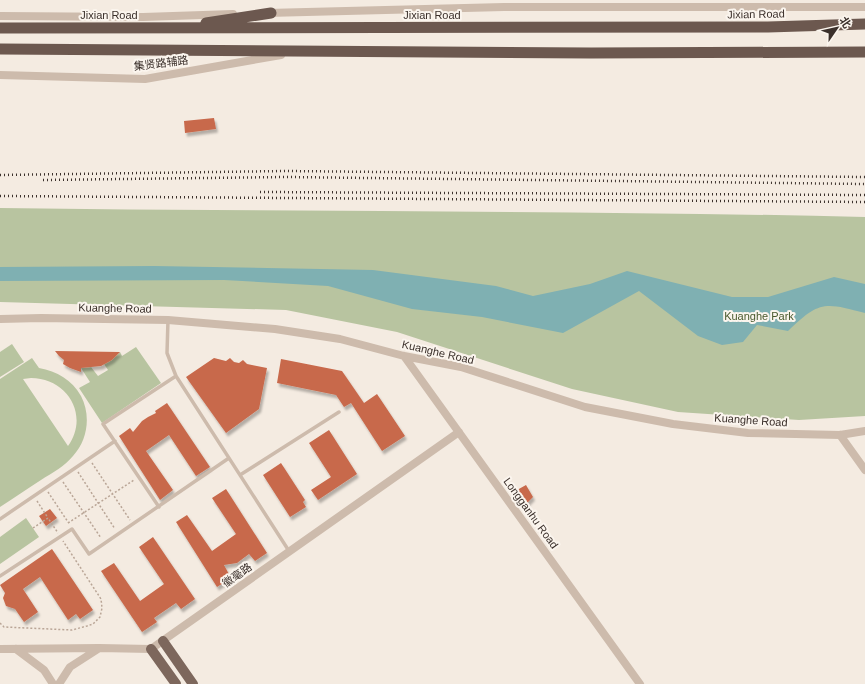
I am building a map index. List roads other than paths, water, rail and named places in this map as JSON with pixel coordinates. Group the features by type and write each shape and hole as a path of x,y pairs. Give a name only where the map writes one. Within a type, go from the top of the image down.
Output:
{"highway":[{"path":"168,28 271,13"},
{"name":"Jixian Road","path":"0,28 760,27 865,24"},
{"path":"0,48 584,53 865,52"}],"main road":[{"path":"163,641 193,684"},
{"path":"151,649 176,684"}],"street":[{"path":"0,16 143,17 485,4 588,3 865,7"},
{"name":"集贤路辅路","path":"0,75 145,79 300,51"},
{"name":"Kuanghe Road","path":"0,319 40,318 168,320 275,329 340,340 404,356 461,367 584,407 673,424 748,433 840,435 865,431"},
{"name":"Longganhu Road","path":"404,356 640,684"},
{"name":"徽毫路","path":"151,649 460,432"},
{"path":"840,435 865,470"},
{"path":"59,684 70,667 99,648"},
{"path":"0,649 151,649"},
{"path":"16,649 44,670 53,684"}],"lane":[{"path":"168,320 167,353 176,376 289,551"},
{"path":"159,507 103,424 176,376"},
{"path":"240,475 339,412"},
{"path":"0,519 115,441"},
{"path":"0,576 72,528 89,554 230,458"}],"water":[{"path":"154,266 373,270 496,286 533,296 590,284 627,271 732,297 768,297 834,277 865,284 865,313 840,307 823,307 815,309 807,314 788,331 757,325 743,342 722,345 698,336 639,291 563,333 482,317 412,309 328,286 224,280 0,281 0,267"}],"railway":[{"path":"0,175 285,171 865,177"},
{"path":"43,180 286,177 865,184"},
{"path":"260,192 865,195"},
{"path":"0,196 865,202"}],"park label":[{"name":"Kuanghe Park","path":"759,316"}]}
